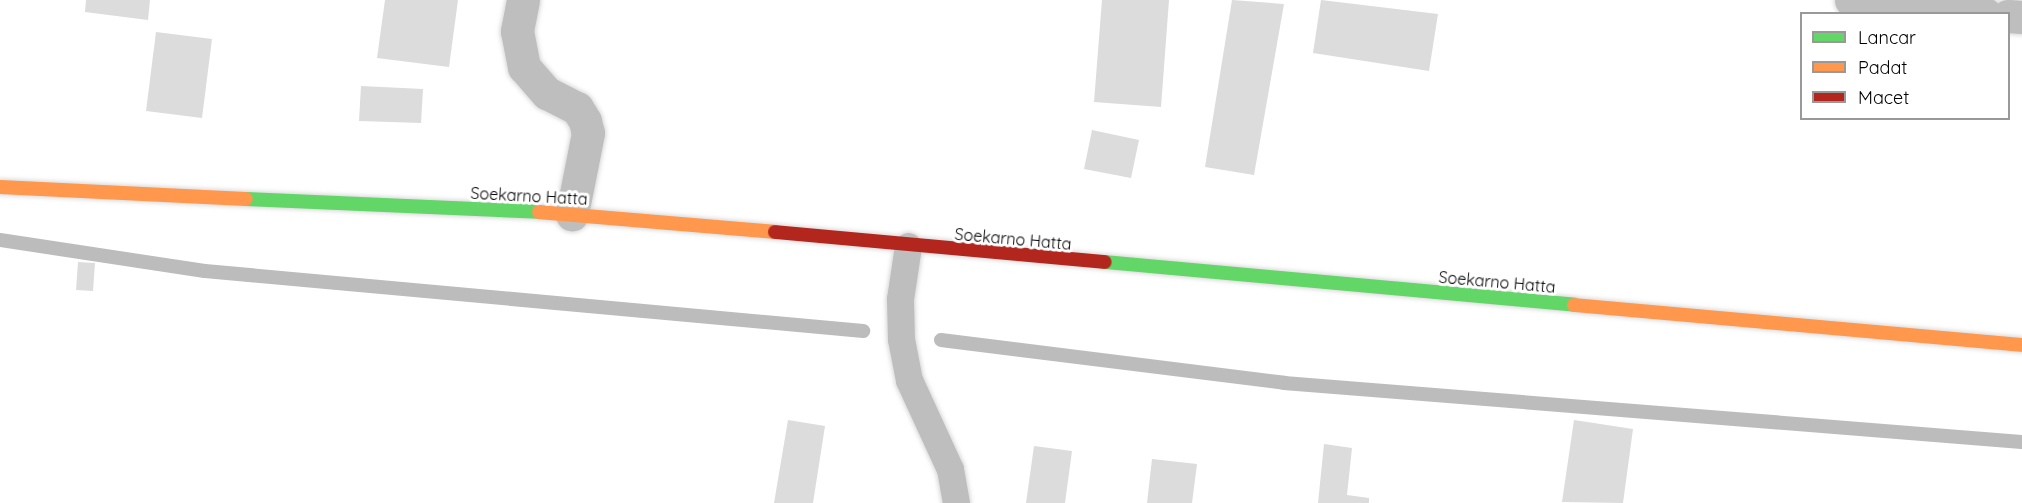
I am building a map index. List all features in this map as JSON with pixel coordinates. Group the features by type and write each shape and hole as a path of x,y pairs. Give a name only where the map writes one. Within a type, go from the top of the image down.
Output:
{"main road":[{"name":"Soekarno Hatta","path":"0,187 572,214 2022,345"}],"street":[{"path":"523,0 518,31 524,67 547,93 577,108 585,121 588,133 572,214"},
{"path":"1851,0 1945,5 1976,12"}],"lane":[{"path":"908,246 900,299 901,339 909,380 950,469 956,503"}],"building":[{"path":"86,0 150,0 148,20 85,12"},
{"path":"385,0 458,0 449,67 377,58"},
{"path":"1102,0 1169,0 1161,107 1094,102"},
{"path":"1232,0 1284,4 1254,175 1205,167"},
{"path":"1321,0 1438,14 1429,71 1313,53"},
{"path":"156,32 212,39 202,118 146,111"},
{"path":"361,86 423,89 421,123 359,121"},
{"path":"1092,130 1139,140 1131,178 1084,169"},
{"path":"78,262 95,263 93,291 76,290"},
{"path":"788,420 825,426 813,503 774,503"},
{"path":"1574,420 1633,429 1623,503 1562,502"},
{"path":"1324,444 1352,448 1347,495 1369,498 1369,503 1318,503"},
{"path":"1034,446 1072,451 1065,503 1026,503"},
{"path":"1152,459 1197,464 1192,503 1147,503"}],"waterway":[{"path":"0,240 205,271 863,331"},
{"path":"941,340 1284,383 2022,442"}],"traffic: fast":[{"path":"246,199 539,212"},
{"path":"1105,262 1574,305"}],"traffic: slow":[{"path":"0,187 246,199"},
{"path":"539,212 775,232"},
{"path":"1574,305 2022,345"}],"traffic: jam":[{"path":"775,232 1105,262"}]}
